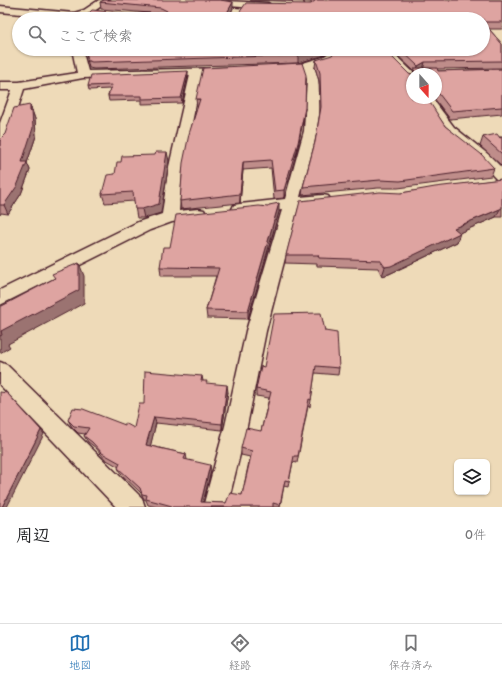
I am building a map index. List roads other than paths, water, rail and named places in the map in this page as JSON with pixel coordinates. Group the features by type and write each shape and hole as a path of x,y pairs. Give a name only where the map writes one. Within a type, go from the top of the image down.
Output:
{"street":[{"path":"87,12 105,0"},
{"path":"213,0 239,10 279,6"},
{"path":"0,9 25,12"},
{"path":"79,56 83,75"},
{"path":"215,507 236,426 256,331 310,131 313,78 301,66 327,59 328,56"},
{"path":"389,56 406,70"},
{"path":"0,86 19,86 83,75 236,69"},
{"path":"170,217 175,171 197,71"},
{"path":"0,142 19,86"},
{"path":"430,104 449,130 484,158 502,177"},
{"path":"486,183 502,182"},
{"path":"0,298 144,226 170,217 339,198"},
{"path":"0,371 133,507"}]}
